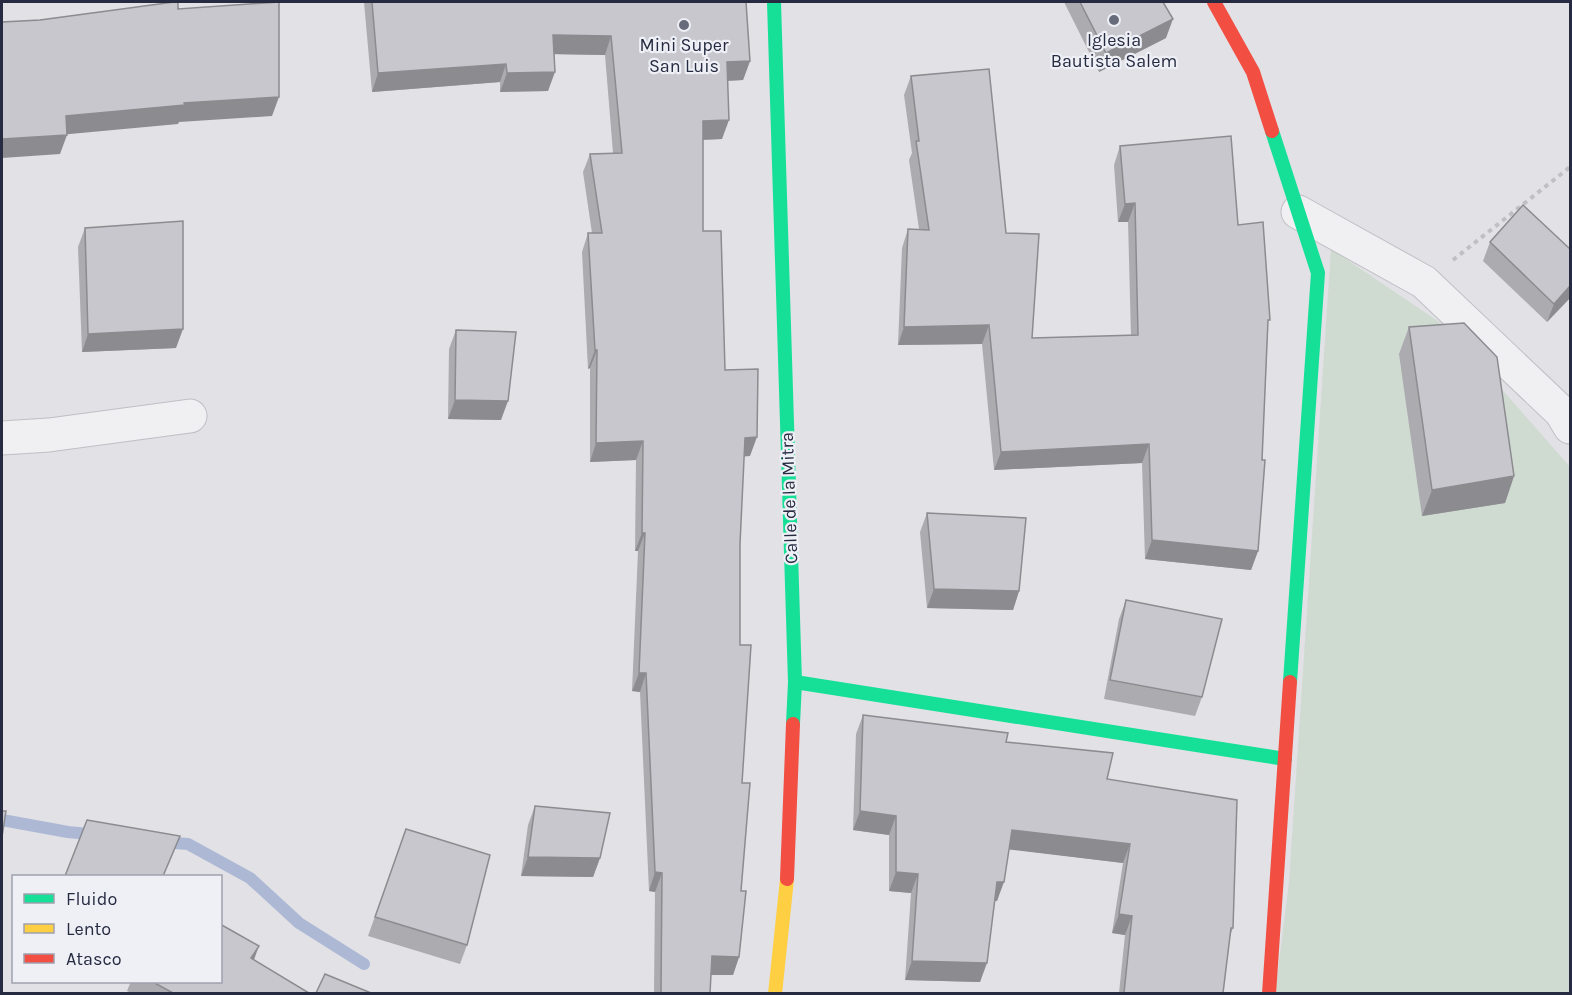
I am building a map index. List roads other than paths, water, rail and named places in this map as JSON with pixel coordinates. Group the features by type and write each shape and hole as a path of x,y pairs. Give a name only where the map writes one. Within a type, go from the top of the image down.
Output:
{"street":[{"name":"Calle de la Mitra","path":"774,2 795,682 786,902 775,993"},
{"path":"1214,2 1253,72 1318,273 1269,993"},
{"path":"1298,212 1424,282 1562,412 1570,427"},
{"path":"2,438 49,435 189,416"},
{"path":"795,682 1285,759"}],"waterway":[{"path":"2,820 98,835"},
{"path":"163,842 188,844 250,878 299,923 364,964"}],"place":[{"name":"Iglesia Bautista Salem","path":"1114,20"},
{"name":"Mini Super San Luis","path":"684,25"}]}
